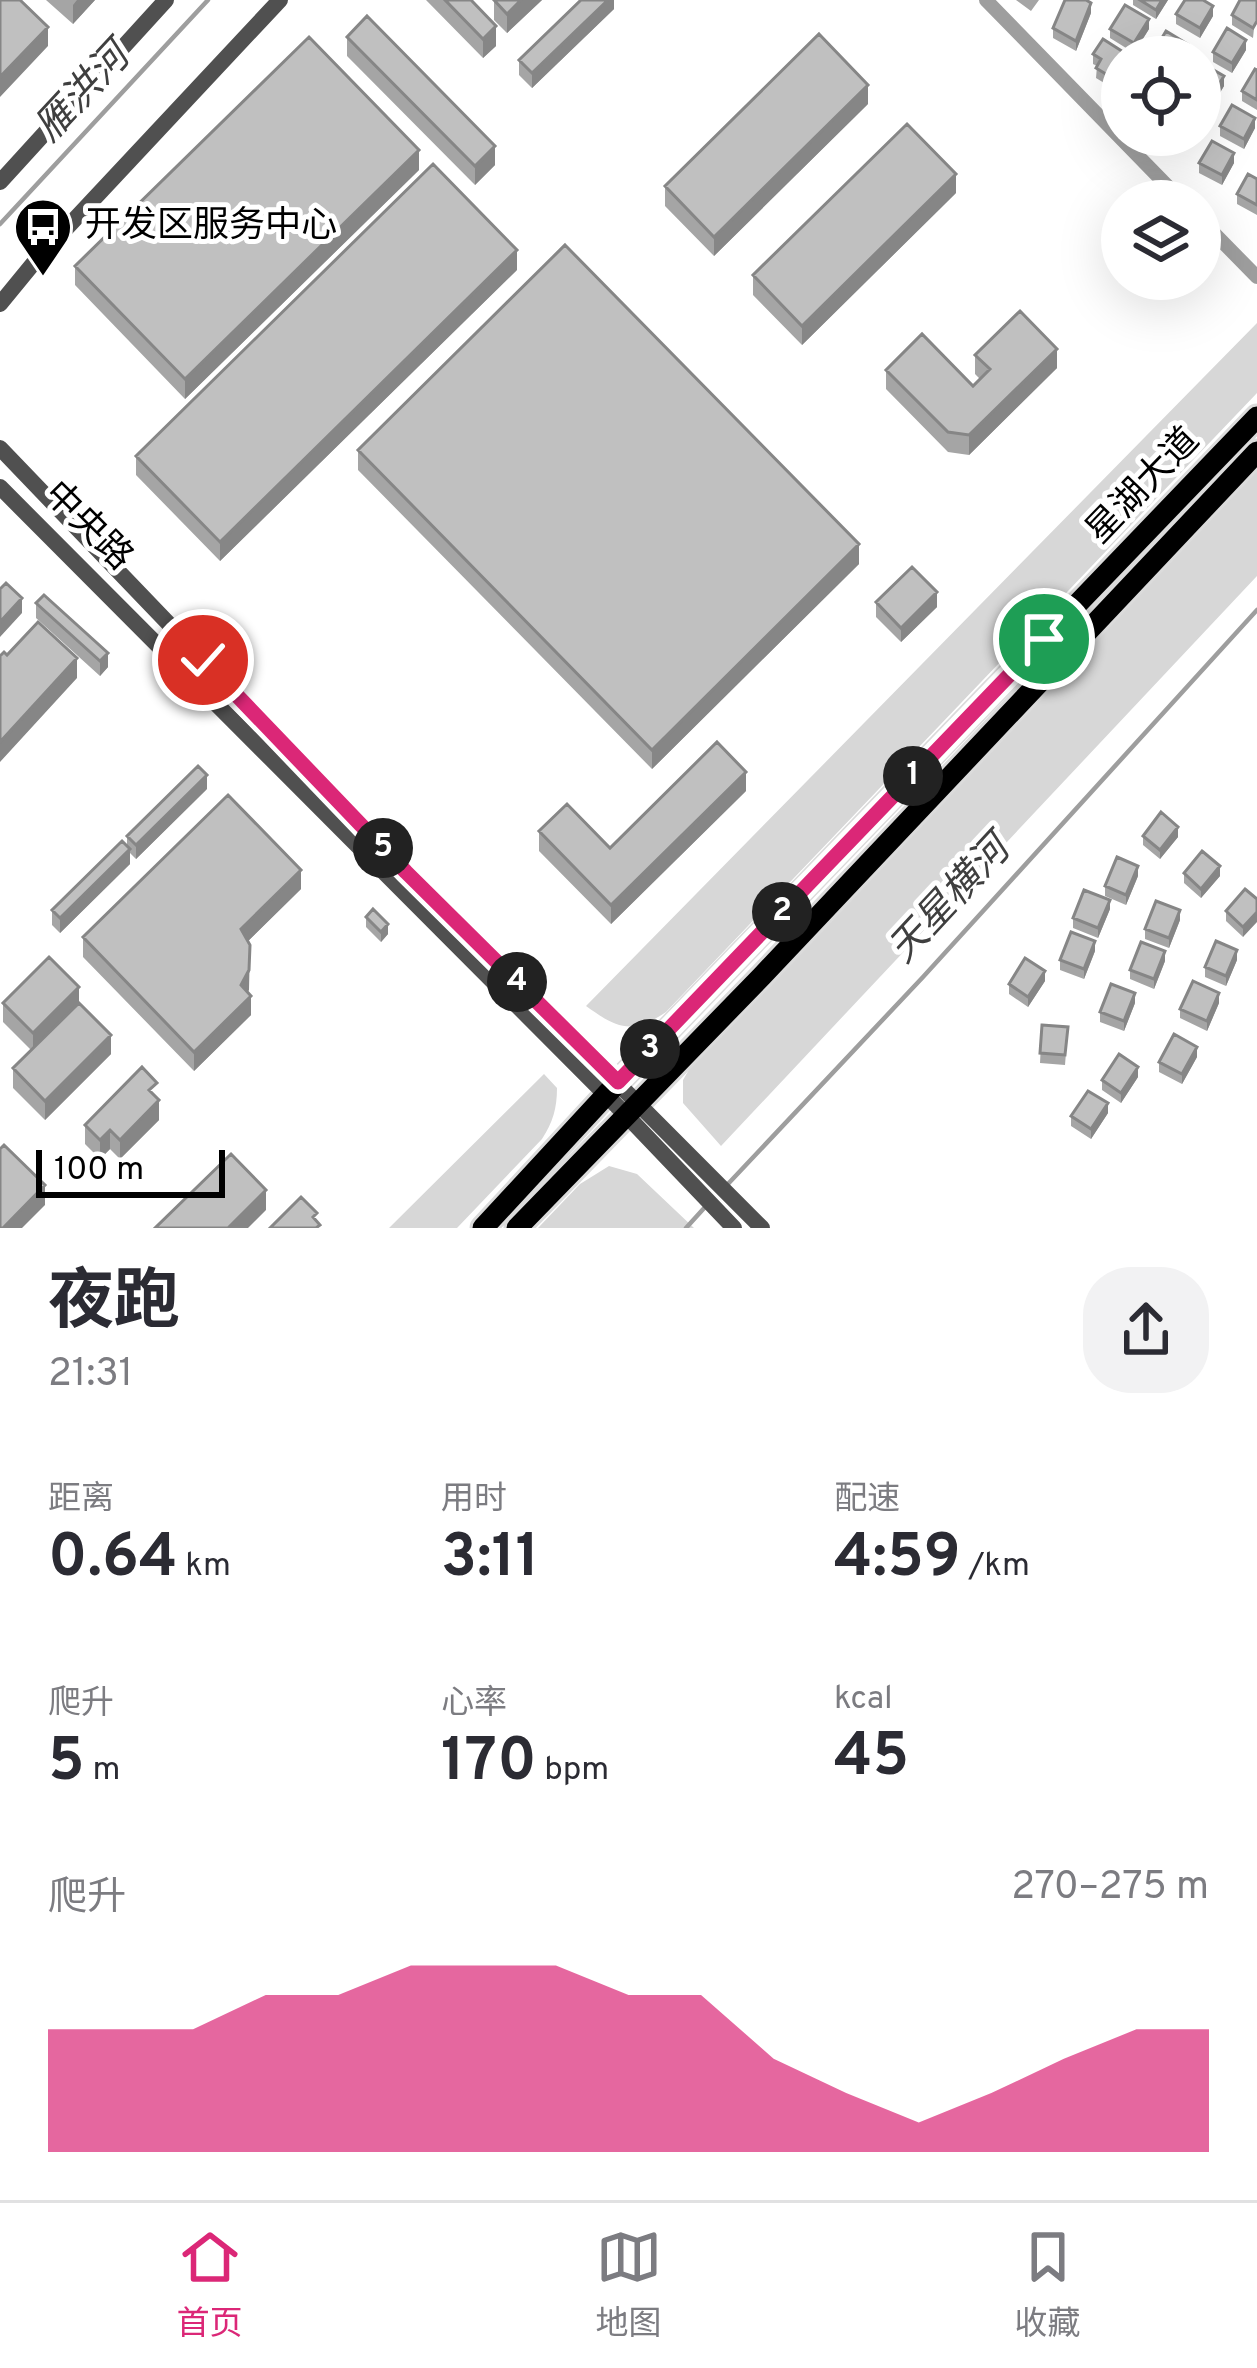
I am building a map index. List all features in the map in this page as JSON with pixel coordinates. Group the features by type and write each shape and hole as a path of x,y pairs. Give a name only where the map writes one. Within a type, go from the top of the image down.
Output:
{"main road":[{"name":"星湖大道","path":"483,1228 1257,418"},
{"name":"星湖大道","path":"517,1228 1257,452"}],"street":[{"path":"0,182 166,0"},
{"path":"0,304 280,0"},
{"path":"0,448 612,1089"},
{"name":"中央路","path":"0,487 612,1089 734,1218 762,1228"}],"shaded area":[{"path":"1257,323 1257,393 666,1012 644,1024 625,1026 586,1006"},
{"path":"1257,471 1257,576 721,1146 683,1103 683,1080 698,1054"},
{"path":"544,1074 557,1088 546,1133 457,1228 389,1228"},
{"path":"609,1166 637,1174 694,1228 538,1228 580,1184"}],"building":[{"path":"0,0 20,0 48,27 0,77"},
{"path":"445,0 471,0 496,26 483,39"},
{"path":"494,0 521,0 507,14"},
{"path":"581,0 608,0 532,73 519,60"},
{"path":"1065,0 1091,3 1076,41 1053,28"},
{"path":"1140,0 1162,0 1156,10"},
{"path":"1185,0 1203,0 1213,6 1200,28 1176,14"},
{"path":"1240,0 1257,0 1253,28 1232,15"},
{"path":"1125,5 1149,19 1138,36 1122,36 1110,29"},
{"path":"367,16 495,146 475,166 347,37"},
{"path":"1227,28 1246,40 1232,63 1221,57 1221,38"},
{"path":"819,34 868,85 714,237 665,186"},
{"path":"309,37 419,150 185,379 75,266"},
{"path":"1257,70 1257,100 1242,91"},
{"path":"1232,105 1255,118 1244,139 1221,124"},
{"path":"907,124 956,174 802,326 753,275"},
{"path":"1221,146 1234,153 1222,175 1199,163 1203,156 1221,156"},
{"path":"433,164 517,250 220,542 136,456"},
{"path":"1248,174 1257,179 1257,205 1237,194"},
{"path":"565,245 859,544 652,750 358,450"},
{"path":"1020,311 1057,349 969,435 948,432 886,370 922,334 973,386 990,369 975,355"},
{"path":"912,567 937,592 901,628 876,602"},
{"path":"6,583 22,598 0,622 0,589"},
{"path":"44,595 108,653 100,661 36,603"},
{"path":"38,622 77,658 0,742 0,656 7,655"},
{"path":"717,742 746,772 611,905 539,831 567,804 610,848"},
{"path":"198,766 207,775 136,845 127,836"},
{"path":"228,795 301,870 241,929 250,945 249,970 241,985 251,996 194,1052 83,937"},
{"path":"1161,812 1178,827 1160,850 1143,836"},
{"path":"122,841 130,849 60,918 52,910"},
{"path":"1202,851 1220,866 1201,889 1184,873"},
{"path":"1117,857 1138,866 1126,895 1105,886"},
{"path":"1245,889 1257,899 1257,912 1243,927 1226,911"},
{"path":"1084,890 1110,900 1098,928 1073,918"},
{"path":"1156,901 1180,910 1169,938 1145,929"},
{"path":"373,909 388,924 381,932 366,917"},
{"path":"1071,932 1095,941 1084,969 1060,960"},
{"path":"1216,941 1237,950 1226,976 1205,967"},
{"path":"1141,942 1165,951 1154,979 1130,970"},
{"path":"49,957 79,987 33,1033 3,1003"},
{"path":"1025,958 1045,971 1028,997 1009,984"},
{"path":"1193,981 1219,993 1207,1021 1180,1009"},
{"path":"1111,984 1135,993 1124,1021 1100,1012"},
{"path":"79,1003 111,1035 45,1101 13,1068"},
{"path":"1042,1025 1068,1027 1065,1055 1040,1053"},
{"path":"1174,1034 1197,1047 1182,1074 1159,1062"},
{"path":"1119,1054 1138,1067 1121,1093 1102,1080"},
{"path":"142,1067 157,1083 149,1090 159,1100 120,1140 110,1130 100,1140 85,1125"},
{"path":"1088,1091 1108,1103 1091,1129 1071,1116"},
{"path":"4,1145 45,1185 0,1228 0,1149"},
{"path":"231,1154 266,1190 228,1228 155,1228"},
{"path":"301,1197 317,1213 313,1217 320,1225 270,1228"}],"waterway":[{"name":"雁洪河","path":"0,224 208,0"},
{"path":"986,0 1162,180"},
{"path":"1221,240 1257,277"},
{"name":"天星横河","path":"727,1185 1257,610"},
{"name":"天星横河","path":"686,1228 706,1206"}],"place":[{"name":"开发区服务中心","path":"43,278"}],"route":[{"path":"203,660 406,872 618,1082 1044,639"}]}
